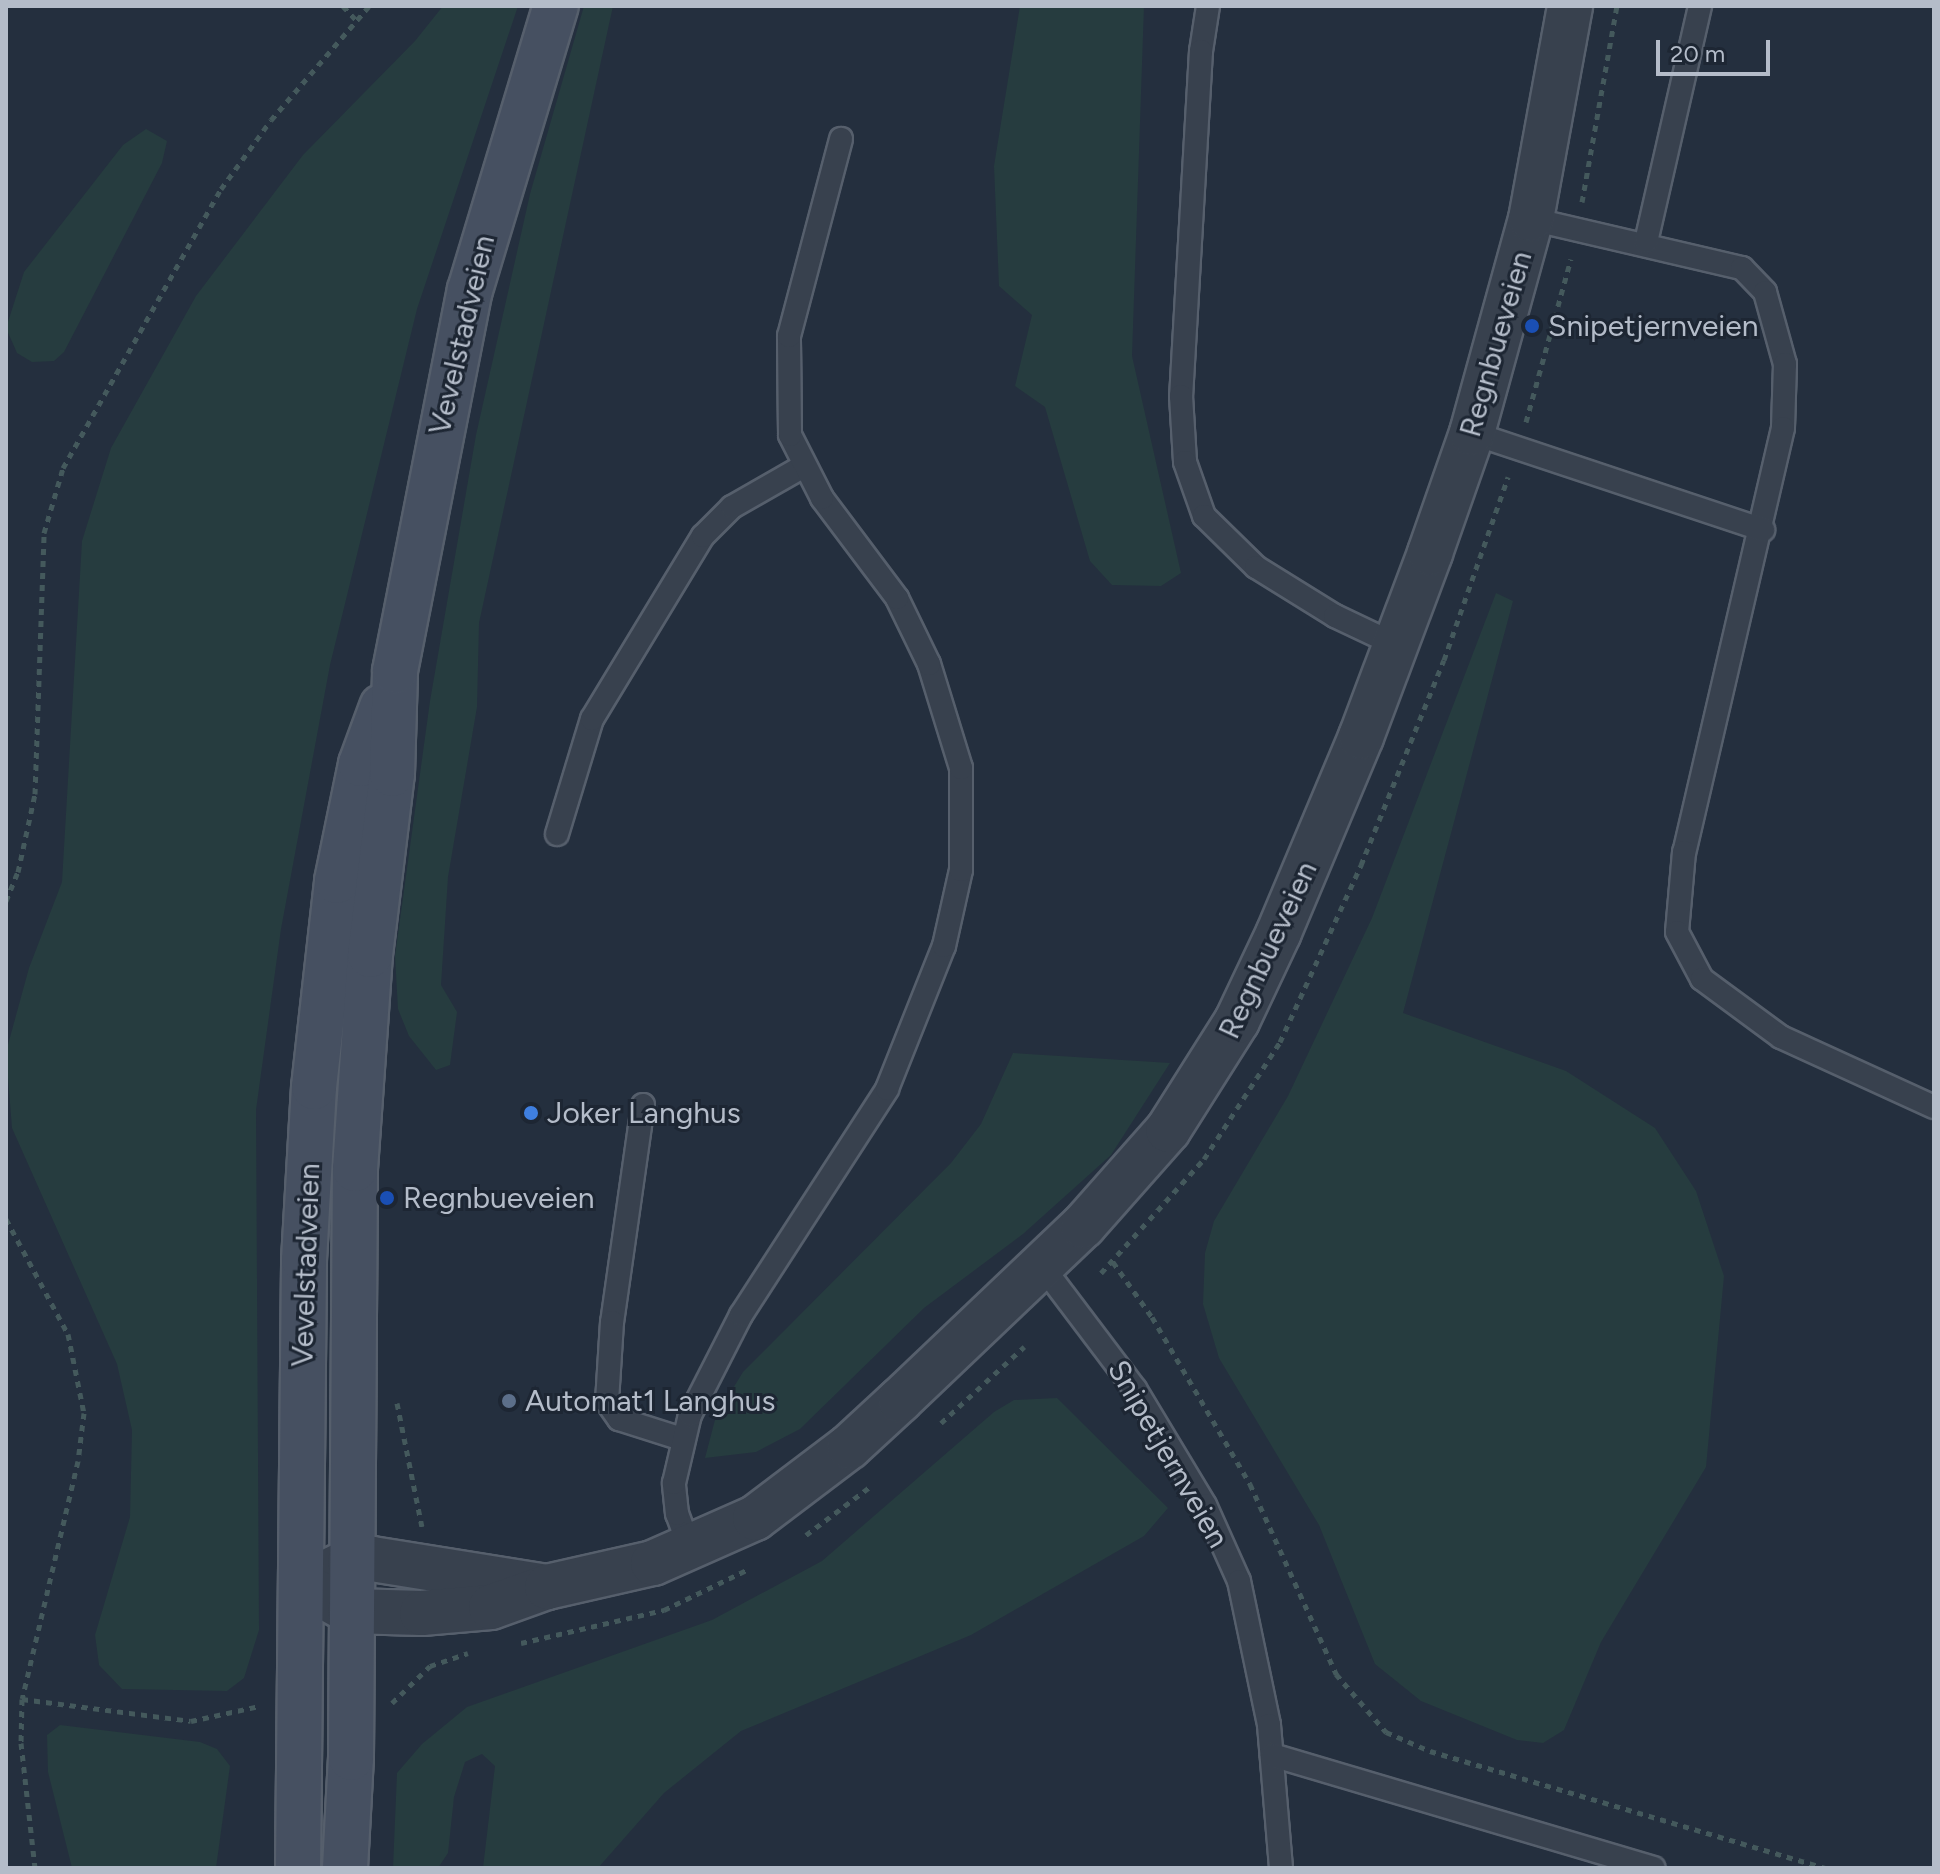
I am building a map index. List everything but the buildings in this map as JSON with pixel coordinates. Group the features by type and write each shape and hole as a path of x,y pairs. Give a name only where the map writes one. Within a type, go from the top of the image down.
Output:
{"main road":[{"name":"Vevelstadveien","path":"298,1868 304,1260 319,1020 347,826 361,764 395,671 470,290 556,6"},
{"name":"Vevelstadveien","path":"345,1868 355,1169 370,955 392,774 395,671"}],"street":[{"name":"Regnbueveien","path":"302,1584 350,1611 422,1613 491,1607 547,1587 616,1573 690,1549 755,1518 837,1457 1042,1266 1168,1130 1229,1035 1318,843 1396,645 1472,433 1531,219 1570,6"},
{"name":"Regnbueveien","path":"302,1584 350,1561 433,1566 547,1587"}],"lane":[{"path":"1208,6 1201,51 1181,396 1185,462 1204,516 1256,567 1335,616 1396,645"},
{"path":"1646,242 1700,6"},
{"path":"690,1549 677,1514 674,1483 682,1439 709,1370 887,1089 944,946 961,870 961,768 929,664 897,598 802,467 790,435 789,336 841,139"},
{"path":"1531,219 1646,242 1742,268 1765,292 1785,364 1783,428 1763,530 1684,852 1677,932 1702,979 1781,1037 1934,1107"},
{"path":"1472,433 1763,530"},
{"path":"557,834 592,719 703,536 743,500 802,467"},
{"path":"643,1105 612,1322 607,1402 619,1419 682,1439"},
{"name":"Snipetjernveien","path":"1042,1266 1135,1389 1205,1505 1239,1581 1252,1627 1272,1755 1281,1868"},
{"path":"1272,1755 1654,1868"}],"path":[{"path":"343,6 356,20"},
{"path":"6,901 18,872 35,794 43,546 63,468 221,189 369,6"},
{"path":"6,1219 68,1334 84,1413 78,1461 22,1699 22,1754 35,1868"},
{"path":"1113,1262 1152,1317 1250,1484 1336,1674 1386,1732 1430,1751 1825,1868"},
{"path":"395,1390 418,1488 422,1540"},
{"path":"22,1699 191,1721 265,1706"}],"green space":[{"path":"443,6 518,6 417,309 330,665 281,929 256,1110 259,1630 244,1678 227,1691 122,1689 99,1665 95,1635 130,1517 132,1430 117,1364 12,1128 6,1052 29,968 62,882 82,541 111,448 196,296 303,155 415,41"},
{"path":"584,6 613,6 479,623 477,707 448,877 441,985 457,1012 450,1065 436,1070 409,1036 398,1009 395,956 430,701 476,435 530,194"},
{"path":"1020,6 1144,6 1132,356 1181,573 1161,586 1112,585 1090,561 1045,407 1015,386 1032,315 999,286 994,166"},
{"path":"146,129 167,141 162,163 64,352 54,361 32,362 17,353 6,328 24,272 123,145"},
{"path":"1496,593 1513,601 1403,1013 1566,1071 1655,1128 1696,1191 1724,1276 1706,1467 1601,1642 1564,1730 1543,1743 1517,1740 1421,1701 1375,1664 1319,1525 1219,1358 1203,1304 1205,1253 1214,1221 1288,1096 1372,918"},
{"path":"1013,1053 1170,1063 1111,1155 1023,1234 924,1308 800,1429 756,1452 705,1458 716,1416 743,1372 951,1163 981,1124"},
{"path":"1057,1398 1168,1508 1144,1536 971,1635 741,1731 664,1793 598,1868 483,1868 495,1766 482,1754 465,1762 454,1797 448,1853 438,1868 393,1868 397,1773 422,1744 467,1707 712,1620 822,1561 994,1412 1014,1400"},
{"path":"60,1725 200,1742 217,1749 230,1766 216,1868 72,1868 48,1772 47,1735"}],"place":[{"name":"Snipetjernveien","path":"1532,326"},
{"name":"Joker Langhus","path":"531,1113"},
{"name":"Regnbueveien","path":"387,1198"},
{"name":"Automat1 Langhus","path":"509,1401"}]}
